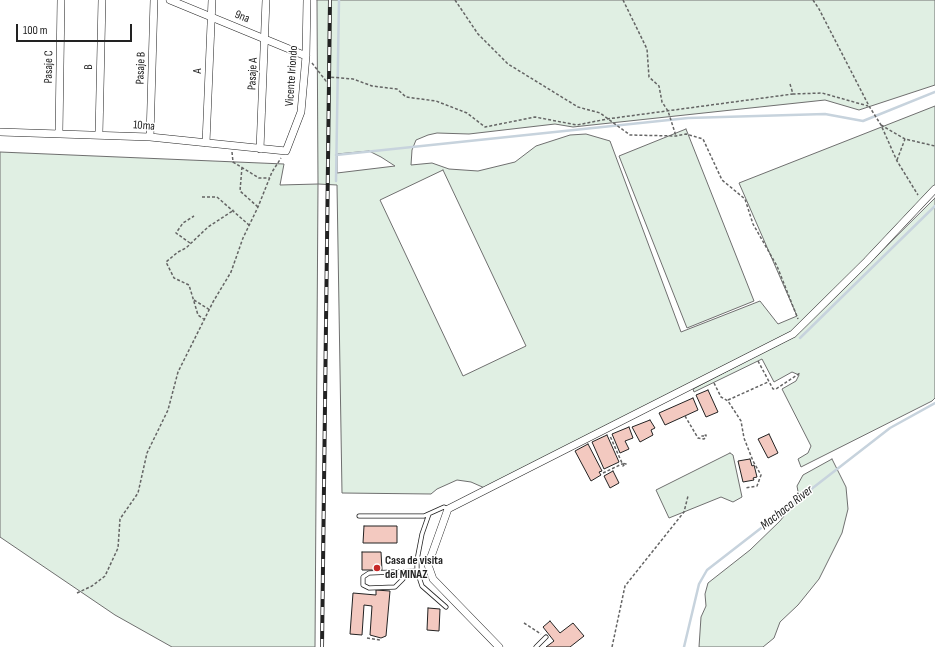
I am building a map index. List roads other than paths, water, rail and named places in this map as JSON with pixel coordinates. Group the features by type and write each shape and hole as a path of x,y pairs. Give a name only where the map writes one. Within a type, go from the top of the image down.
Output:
{"street":[{"name":"Pasaje C","path":"59,133 61,0"},
{"name":"B","path":"99,134 102,0"},
{"name":"Pasaje B","path":"150,137 154,0"},
{"name":"9na","path":"170,0 306,56"},
{"name":"A","path":"206,143 212,0"},
{"name":"Pasaje A","path":"260,149 266,0"},
{"name":"Vicente Iriondo","path":"286,151 301,112 306,56 307,0"},
{"name":"10ma","path":"0,132 99,134 150,137 286,151"},
{"path":"499,647 433,578 428,565 448,509 793,334 935,189"}],"lane":[{"path":"358,516 424,516 444,507 448,509"},
{"path":"428,514 422,534 417,560 417,571 422,586 446,607"},
{"path":"404,573 403,579 395,587 369,588 363,585 363,577 369,573 404,573 417,571"},
{"path":"536,647 546,637"}],"waterway":[{"path":"336,181 339,0"},
{"path":"336,155 688,118 825,114 863,121 935,92"},
{"path":"800,338 935,206"},
{"name":"Machaca River","path":"684,647 699,584 707,570 890,428 935,403"}],"railway":[{"path":"322,647 330,0"}],"place":[{"name":"Casa de visita del MINAZ","path":"377,568"}]}
